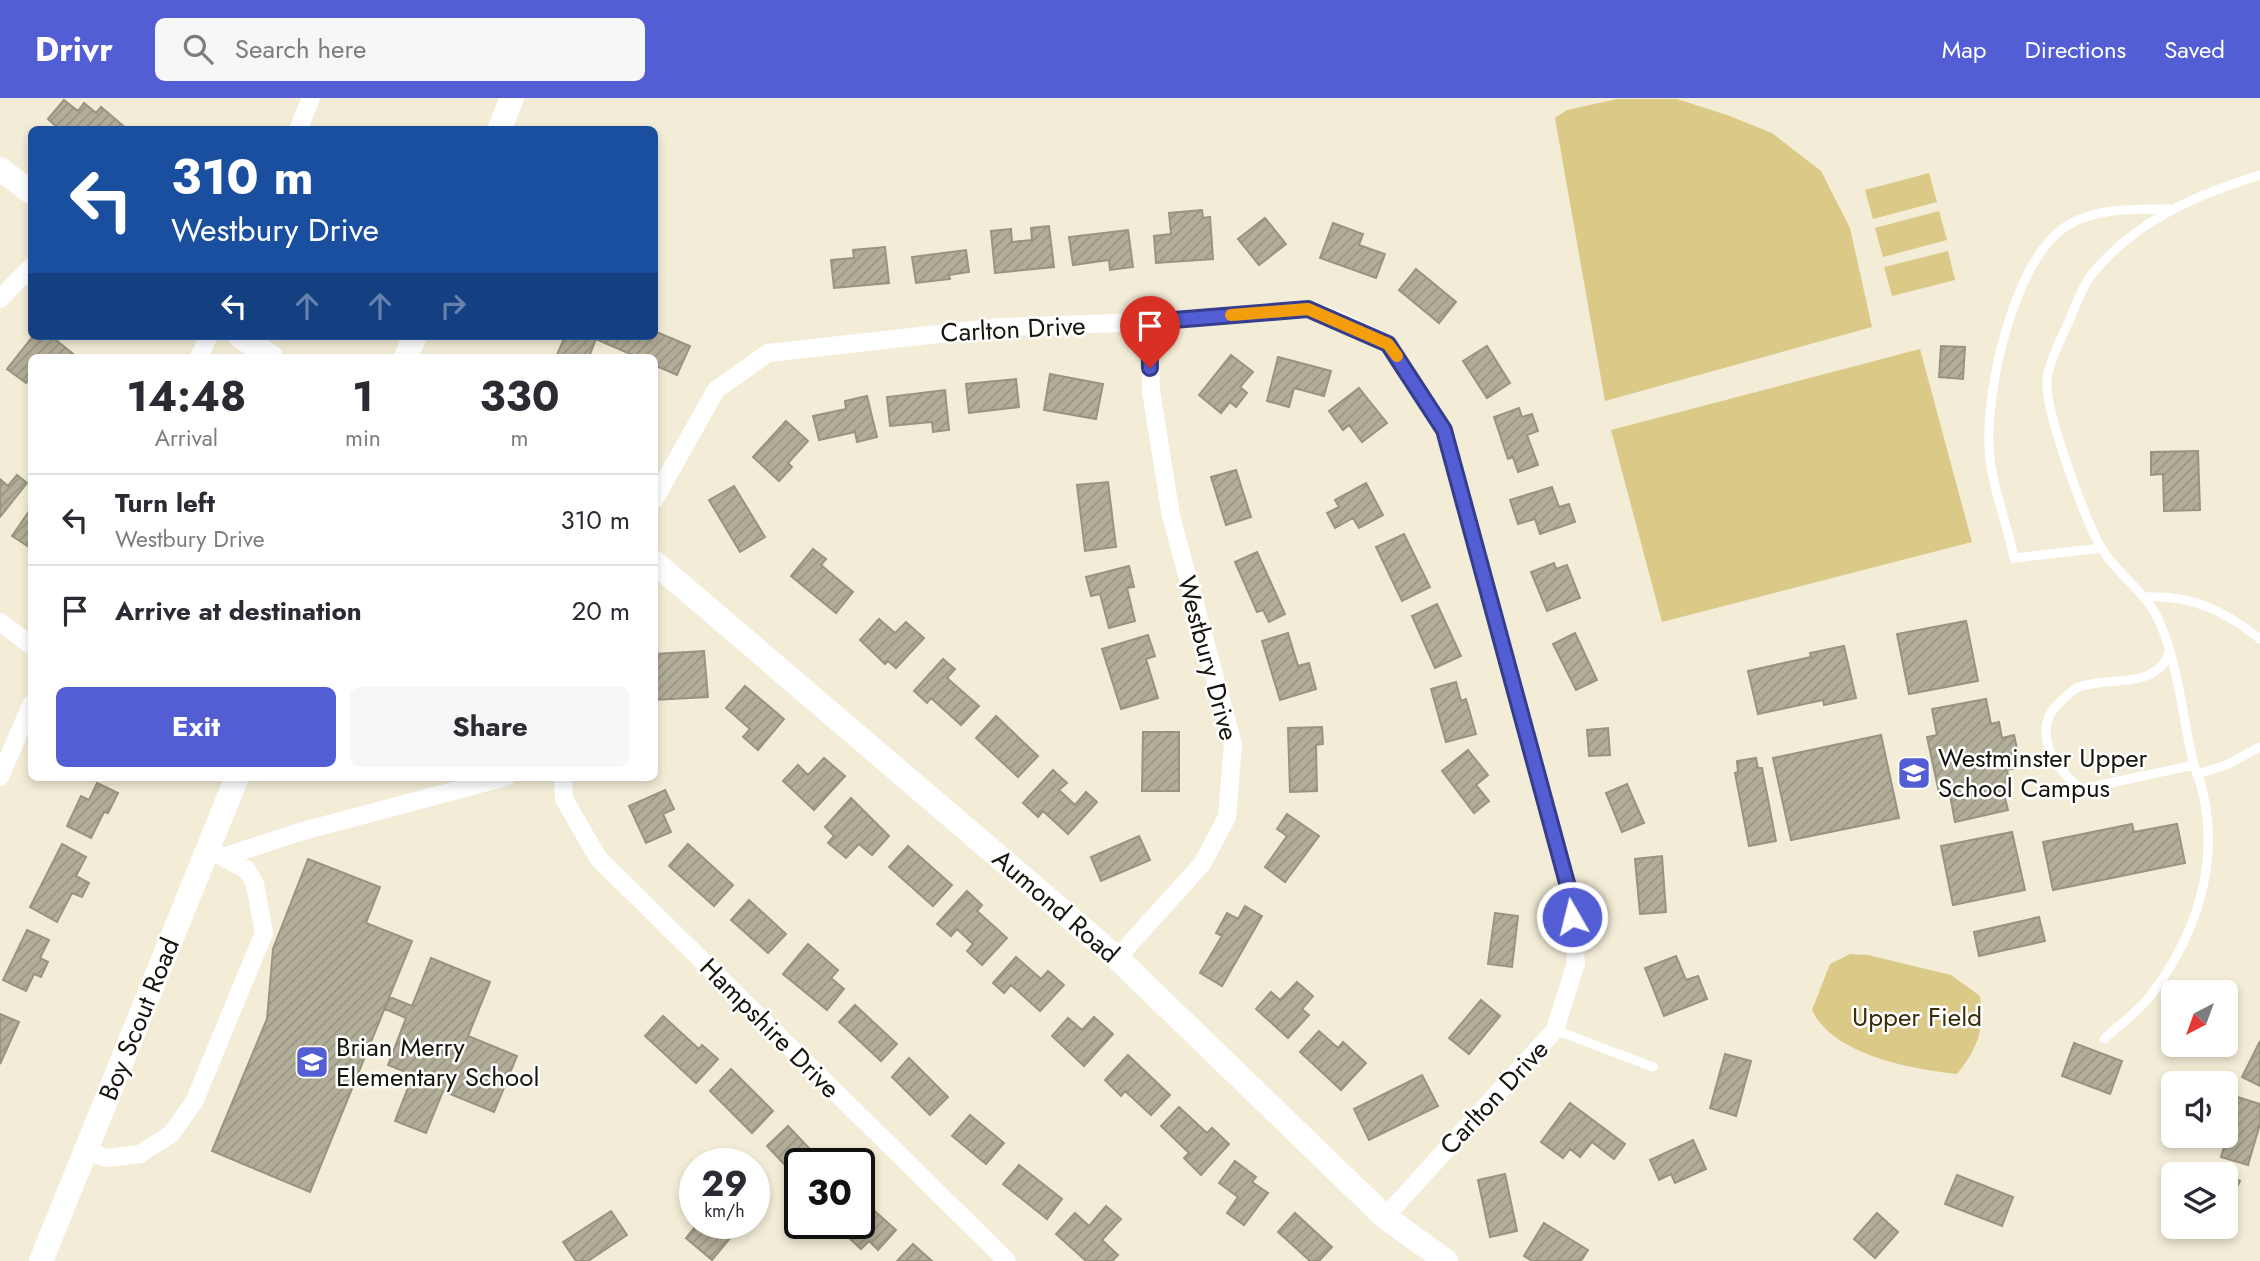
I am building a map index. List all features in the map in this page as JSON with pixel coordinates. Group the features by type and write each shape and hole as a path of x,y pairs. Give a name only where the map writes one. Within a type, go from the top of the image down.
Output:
{"street":[{"path":"300,126 311,98"},
{"path":"501,126 512,98"},
{"path":"0,169 28,190"},
{"path":"0,299 28,269"},
{"name":"Carlton Drive","path":"658,493 716,390 768,353 1001,327 1149,322 1308,309 1388,344 1444,430 1570,894 1576,963 1555,1030 1385,1217"},
{"name":"Westbury Drive","path":"1117,958 1202,864 1227,817 1234,744 1171,516 1151,391 1149,322"},
{"path":"246,340 267,354"},
{"name":"Aumond Road","path":"658,565 1117,958 1385,1217 1446,1261"},
{"path":"0,622 28,643"},
{"path":"0,777 28,713"},
{"name":"Boy Scout Road","path":"41,1261 215,853 236,781"},
{"path":"215,853 491,781"},
{"name":"Hampshire Drive","path":"563,781 564,799 598,858 1007,1261"},
{"path":"86,1151 107,1158 140,1153 171,1134 194,1102 264,933 255,884 247,870 215,853"}],"lane":[{"path":"2104,1039 2150,997 2182,945 2200,902 2208,860 2208,818 2159,620 2145,597 2101,548 2054,426 2047,381 2056,350 2092,274 2133,235 2172,209 2210,191 2260,175"},
{"path":"2101,548 2014,558 1989,449 1992,387 2010,320 2038,254 2063,229 2090,216 2131,209 2172,209"},
{"path":"2145,597 2174,596 2210,606 2260,639"},
{"path":"2169,653 2164,666 2152,675 2077,687 2053,708 2045,728 2050,754 2065,776 2082,789 2226,765 2260,747"},
{"path":"1555,1030 1653,1067"}],"green space":[{"path":"1617,99 1677,99 1727,115 1772,133 1821,171 1850,228 1872,327 1605,401 1555,118 1567,110"},
{"path":"1929,173 1937,202 1873,219 1865,190"},
{"path":"1939,211 1947,240 1883,257 1875,228"},
{"path":"1948,251 1955,280 1892,296 1884,267"},
{"path":"1920,349 1972,542 1662,622 1611,430"},
{"name":"Upper Field","path":"1850,954 1868,955 1951,975 1980,996 1978,1038 1957,1074 1875,1057 1855,1049 1822,1025 1812,1010 1830,964"}],"building":[{"path":"64,100 78,111 84,103 96,113 101,107 123,126 56,126 48,119"},
{"path":"1202,210 1203,218 1210,217 1213,259 1156,263 1154,236 1171,234 1169,213"},
{"path":"1265,218 1286,244 1259,265 1238,239"},
{"path":"1333,223 1363,234 1359,245 1385,254 1376,278 1320,258"},
{"path":"1049,226 1054,267 995,273 991,231 1011,229 1012,242 1032,240 1031,228"},
{"path":"1128,230 1133,267 1110,270 1109,260 1073,265 1069,237"},
{"path":"885,247 889,283 834,288 831,260 854,258 853,250"},
{"path":"966,250 969,272 949,275 950,279 916,283 912,257"},
{"path":"1416,269 1456,302 1439,323 1399,290"},
{"path":"658,333 690,346 677,375 658,367 658,354 630,354 598,340 658,340"},
{"path":"30,340 56,340 73,354 28,354 26,383 7,369"},
{"path":"563,340 596,340 590,354 557,354"},
{"path":"1487,346 1510,383 1487,398 1463,361"},
{"path":"1941,346 1965,347 1963,379 1939,377"},
{"path":"1231,355 1253,372 1240,387 1247,393 1236,407 1230,402 1221,413 1199,395"},
{"path":"1278,357 1331,371 1324,396 1294,388 1289,407 1267,401"},
{"path":"1050,374 1103,384 1096,419 1044,410"},
{"path":"1016,379 1019,407 969,413 966,384"},
{"path":"1359,388 1387,423 1362,442 1349,425 1343,430 1329,411"},
{"path":"945,390 949,430 933,432 932,422 890,426 887,397"},
{"path":"867,396 877,437 857,442 855,432 819,440 813,416 846,409 845,401"},
{"path":"1519,408 1522,417 1532,414 1538,431 1527,435 1538,465 1518,472 1513,457 1508,459 1494,417"},
{"path":"786,421 808,441 788,463 792,467 779,481 753,457"},
{"path":"2198,451 2200,510 2164,511 2163,474 2151,475 2151,452"},
{"path":"1236,470 1251,517 1226,525 1211,477"},
{"path":"17,475 27,483 0,517 0,479 8,486"},
{"path":"1108,482 1116,547 1085,551 1077,485"},
{"path":"1366,483 1383,515 1359,528 1353,518 1335,528 1327,513 1339,507 1335,500"},
{"path":"734,486 765,537 740,552 709,500"},
{"path":"1552,487 1559,507 1569,504 1575,522 1540,534 1535,519 1518,524 1510,500"},
{"path":"28,513 28,546 12,536"},
{"path":"1404,534 1430,587 1402,601 1376,547"},
{"path":"813,549 826,559 821,565 853,592 836,613 791,576"},
{"path":"1257,552 1285,614 1269,622 1263,610 1257,612 1235,562"},
{"path":"1554,563 1556,569 1567,565 1580,598 1547,611 1531,572"},
{"path":"1129,566 1134,587 1127,588 1135,621 1109,628 1100,594 1091,596 1086,577"},
{"path":"1437,604 1461,656 1435,668 1412,616"},
{"path":"879,619 895,633 906,622 924,638 896,668 888,661 885,664 860,640"},
{"path":"1966,621 1978,681 1909,694 1897,634"},
{"path":"1288,633 1298,666 1309,663 1316,689 1280,700 1262,641"},
{"path":"1575,633 1597,680 1576,690 1553,644"},
{"path":"1148,635 1155,656 1146,659 1158,698 1121,709 1102,649"},
{"path":"1844,646 1856,698 1824,705 1823,700 1758,714 1748,671 1811,657 1810,653"},
{"path":"704,651 708,697 658,700 658,654"},
{"path":"943,659 955,669 947,678 979,706 961,725 931,698 927,703 914,691"},
{"path":"1456,682 1461,701 1466,699 1476,734 1446,742 1431,689"},
{"path":"745,686 784,719 758,750 743,737 750,729 726,708"},
{"path":"1986,699 1991,724 1999,722 2002,738 2014,735 2021,767 2007,770 2010,783 2002,786 2008,810 1955,822 1950,795 1940,797 1927,737 1937,735 1932,709"},
{"path":"996,716 1038,756 1018,777 976,738"},
{"path":"1322,727 1323,744 1316,745 1317,791 1290,792 1288,728"},
{"path":"1608,728 1610,755 1589,756 1587,730"},
{"path":"1143,732 1179,732 1179,791 1142,791"},
{"path":"1881,735 1899,818 1791,840 1773,758"},
{"path":"1468,750 1488,775 1476,785 1489,801 1474,813 1442,771"},
{"path":"824,758 845,776 814,810 783,781 798,765 808,775"},
{"path":"1756,758 1758,768 1762,768 1776,841 1749,846 1735,773 1738,772 1737,761"},
{"path":"1053,770 1067,783 1059,790 1075,805 1086,792 1097,802 1068,834 1043,811 1038,817 1023,803"},
{"path":"97,783 118,793 108,813 104,812 91,838 67,826 81,796 89,800"},
{"path":"1627,784 1644,823 1622,832 1606,793"},
{"path":"665,790 674,809 663,814 671,832 646,843 629,806"},
{"path":"851,798 889,836 872,855 859,844 846,858 828,843 834,836 825,827"},
{"path":"1287,814 1319,836 1285,882 1265,867 1287,836 1277,829"},
{"path":"2132,824 2134,832 2177,824 2185,863 2053,890 2043,842"},
{"path":"2012,832 2025,890 1953,905 1941,846"},
{"path":"1139,836 1150,860 1101,881 1091,857"},
{"path":"62,844 86,857 76,876 89,883 82,897 72,893 57,922 30,907"},
{"path":"688,844 733,885 714,906 669,866"},
{"path":"908,846 952,885 933,906 889,867"},
{"path":"1662,856 1666,912 1640,914 1635,859"},
{"path":"308,859 380,887 366,923 412,941 310,1192 212,1151 267,1019 273,949"},
{"path":"967,891 982,905 977,911 1007,938 982,965 967,951 973,944 957,929 951,936 937,924"},
{"path":"749,900 786,934 768,953 731,920"},
{"path":"1245,906 1262,916 1222,986 1200,973 1222,936 1216,933 1227,913 1238,919"},
{"path":"1495,913 1518,916 1512,967 1488,964"},
{"path":"2039,917 2045,941 1979,956 1974,932"},
{"path":"27,930 49,940 40,958 48,962 41,977 34,974 26,991 3,980"},
{"path":"808,944 838,970 831,978 844,989 827,1010 783,974"},
{"path":"1676,956 1686,980 1698,976 1707,999 1664,1016 1645,968"},
{"path":"1016,957 1041,979 1048,971 1064,985 1040,1011 1011,985 1004,993 993,983"},
{"path":"431,958 490,982 468,1036 517,1056 494,1112 443,1091 426,1133 395,1121 413,1075 388,1065 406,1018 385,1009 390,997 412,1006"},
{"path":"1297,982 1313,996 1302,1009 1309,1015 1288,1038 1256,1009 1271,992 1280,1000"},
{"path":"1481,1000 1500,1016 1469,1054 1449,1038"},
{"path":"855,1005 897,1044 881,1061 839,1022"},
{"path":"0,1014 19,1022 0,1064"},
{"path":"663,1016 699,1049 702,1045 718,1059 696,1083 645,1036"},
{"path":"1094,1017 1113,1034 1084,1066 1052,1036 1068,1018 1082,1030"},
{"path":"1319,1031 1338,1048 1343,1042 1366,1063 1341,1090 1300,1052"},
{"path":"2260,1041 2260,1086 2242,1077"},
{"path":"2074,1043 2122,1061 2110,1094 2062,1076"},
{"path":"1725,1054 1751,1061 1736,1116 1710,1108"},
{"path":"1128,1055 1170,1095 1151,1115 1125,1091 1121,1096 1105,1080"},
{"path":"909,1058 948,1097 930,1115 892,1077"},
{"path":"731,1069 773,1111 752,1133 710,1091"},
{"path":"1422,1075 1438,1106 1369,1140 1354,1109"},
{"path":"2238,1097 2260,1104 2260,1124 2248,1165 2221,1157 2224,1148 2238,1148"},
{"path":"1570,1103 1625,1144 1614,1159 1592,1142 1580,1157 1570,1149 1563,1158 1541,1142"},
{"path":"1179,1107 1207,1133 1212,1128 1229,1144 1201,1175 1184,1158 1189,1153 1161,1126"},
{"path":"970,1115 1004,1143 986,1164 952,1136"},
{"path":"788,1126 809,1148 784,1148 784,1164 767,1146"},
{"path":"1693,1140 1706,1169 1675,1183 1671,1174 1659,1180 1650,1160"},
{"path":"1235,1161 1256,1177 1252,1182 1268,1193 1244,1225 1227,1213 1238,1197 1219,1183"},
{"path":"1019,1165 1062,1199 1047,1219 1003,1184"},
{"path":"1505,1174 1517,1231 1490,1237 1478,1180"},
{"path":"1957,1175 2013,1197 2002,1226 1945,1204"},
{"path":"1106,1206 1121,1219 1102,1240 1118,1255 1112,1261 1086,1261 1056,1234 1075,1213 1089,1226"},
{"path":"611,1211 627,1235 588,1261 576,1261 563,1242"},
{"path":"875,1211 896,1230 878,1250 869,1241 861,1249 850,1239 875,1239"},
{"path":"1295,1213 1332,1247 1319,1261 1310,1261 1278,1232"},
{"path":"1877,1213 1898,1232 1875,1258 1854,1239"},
{"path":"1544,1223 1588,1250 1581,1261 1532,1261 1524,1256"},
{"path":"687,1239 729,1239 712,1260"},
{"path":"913,1244 932,1261 897,1261"}],"slow traffic":[{"path":"1231,315 1308,309 1343,322 1388,344 1397,356"}],"place":[{"name":"Westminster Upper School Campus","path":"1914,773"},
{"name":"Brian Merry Elementary School","path":"312,1062"}],"route":[{"path":"1150,368 1149,322 1308,309 1343,322 1388,344 1420,389 1444,430 1570,894 1572,917"}]}
